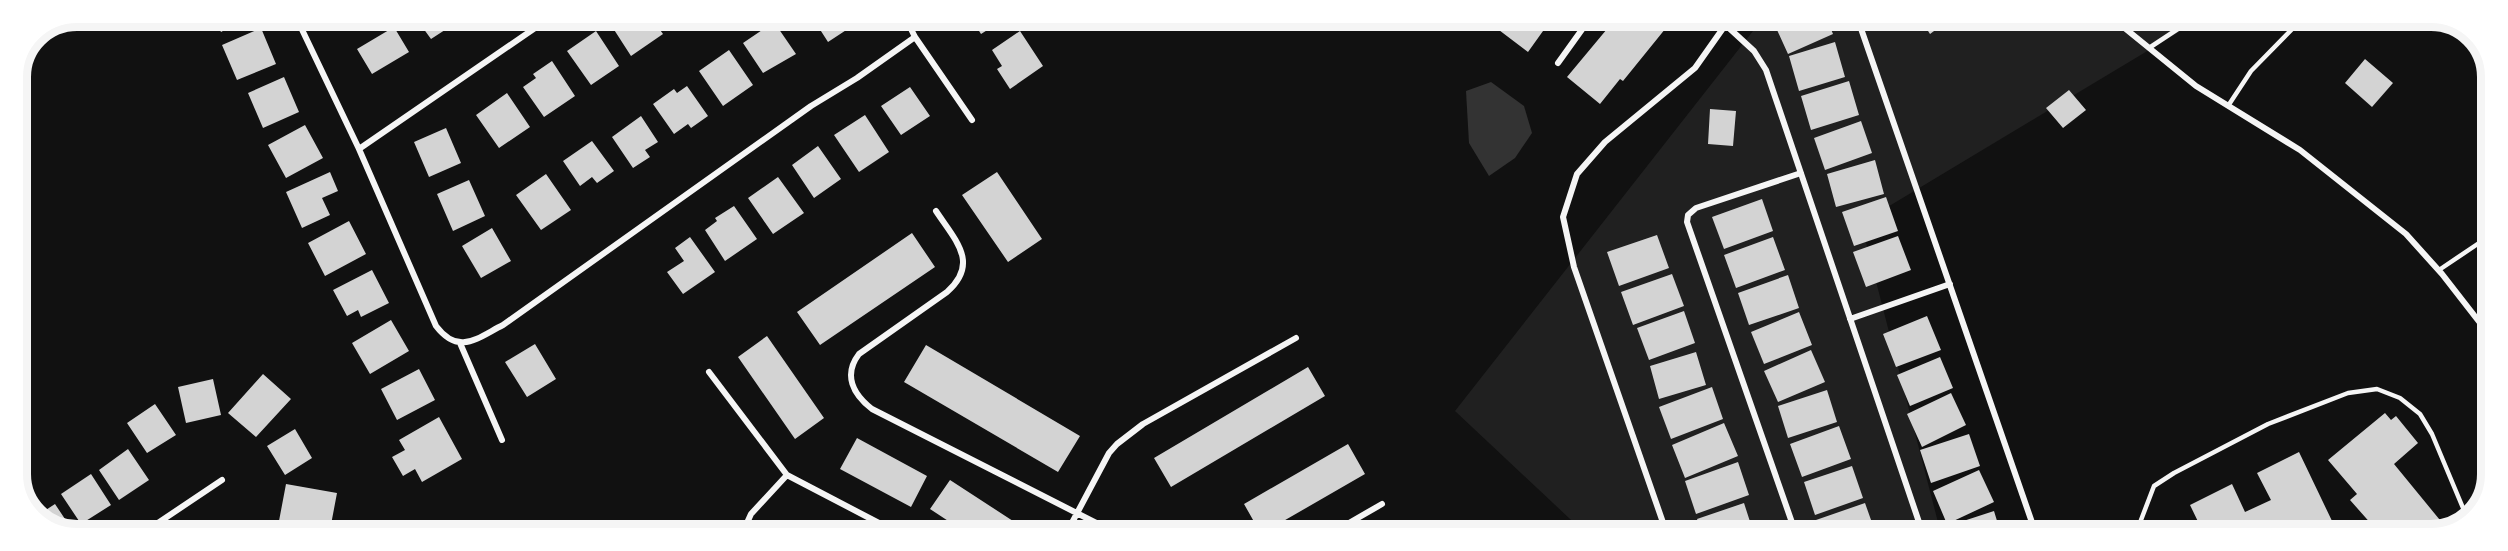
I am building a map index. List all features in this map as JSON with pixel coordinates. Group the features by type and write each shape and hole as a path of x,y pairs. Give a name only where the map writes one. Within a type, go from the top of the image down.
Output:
{"street":[{"path":"301,27 359,149 436,326 446,339 460,343 470,342 503,325 811,106 857,78 915,37"},
{"path":"359,149 536,27"},
{"path":"910,27 972,120"},
{"path":"1558,63 1584,27"},
{"path":"1664,524 1574,267 1563,217 1578,174 1605,142 1695,68 1725,27"},
{"path":"1730,27 1754,51 1766,70 1920,524"},
{"path":"1860,27 2033,524"},
{"path":"2123,27 2196,86 2300,150 2406,234 2439,270 2481,324"},
{"path":"1793,524 1687,222 1688,215 1696,208 1801,173"},
{"path":"936,211 962,251 965,260 962,273 957,283 946,292 860,354 852,364 853,386 860,399 872,409 1100,524"},
{"path":"1850,319 1950,284"},
{"path":"1071,524 1109,453 1130,433 1296,338"},
{"path":"460,343 502,440"},
{"path":"709,372 787,475 881,524"},
{"path":"747,524 752,514 787,475"},
{"path":"156,524 222,480"},
{"path":"1347,524 1382,504"}],"lane":[{"path":"2149,48 2182,27"},
{"path":"2228,106 2251,71 2294,27"},
{"path":"2439,270 2481,242"},
{"path":"2141,520 2154,486 2174,473 2268,424 2348,393 2377,389 2400,398 2420,414 2432,434 2465,510"}],"shaded area":[{"path":"1756,27 2187,27 1861,223 1938,524 1575,524 1455,411"},
{"path":"1491,82 1524,106 1532,133 1515,158 1489,176 1469,143 1466,91"}],"building":[{"path":"218,27 230,27 221,32"},
{"path":"394,27 409,52 372,74 357,49"},
{"path":"422,27 448,28 431,39"},
{"path":"612,27 658,27 663,34 631,56"},
{"path":"767,27 777,27 796,54 763,73 743,43"},
{"path":"818,27 851,27 828,42"},
{"path":"977,27 992,27 981,34"},
{"path":"1495,27 1546,27 1528,52"},
{"path":"1609,27 1667,27 1623,81 1620,79 1600,104 1567,77"},
{"path":"1776,27 1830,27 1833,34 1788,54"},
{"path":"1925,27 1939,27 1930,34"},
{"path":"261,28 276,64 237,80 222,45"},
{"path":"596,31 619,66 591,85 567,51"},
{"path":"1020,31 1043,66 1010,89 997,69 1002,66 992,50"},
{"path":"1835,42 1845,77 1799,91 1789,56"},
{"path":"729,50 753,85 723,106 699,71"},
{"path":"2365,59 2393,83 2372,107 2345,83"},
{"path":"552,61 575,96 544,117 523,87 536,78 533,74"},
{"path":"284,77 299,112 263,128 248,93"},
{"path":"1849,81 1859,115 1811,130 1801,96"},
{"path":"687,86 708,116 691,128 688,124 674,134 653,104 674,89 677,93"},
{"path":"910,87 930,116 901,135 881,106"},
{"path":"2069,90 2086,110 2063,128 2046,108"},
{"path":"507,93 530,127 499,148 476,115"},
{"path":"1710,109 1736,111 1733,146 1708,144"},
{"path":"865,115 889,152 859,172 834,135"},
{"path":"641,116 658,142 645,150 650,157 633,168 612,137"},
{"path":"1861,121 1872,153 1825,170 1814,138"},
{"path":"305,125 323,158 286,178 268,145"},
{"path":"446,128 461,163 429,177 414,142"},
{"path":"592,141 614,171 597,183 592,177 580,186 563,161"},
{"path":"818,146 841,179 814,198 792,165"},
{"path":"1875,160 1884,194 1836,207 1827,174"},
{"path":"330,172 338,191 322,198 330,215 302,228 286,192"},
{"path":"997,172 1042,239 1008,262 962,195"},
{"path":"546,174 571,210 541,230 516,195"},
{"path":"778,177 804,213 773,234 748,198"},
{"path":"469,180 485,216 453,231 437,194"},
{"path":"1886,197 1898,231 1854,246 1842,212"},
{"path":"1762,199 1773,231 1724,249 1712,217"},
{"path":"734,206 757,239 725,261 705,230 717,221 715,218"},
{"path":"349,221 366,254 325,276 308,243"},
{"path":"492,228 511,261 481,278 462,246"},
{"path":"912,233 935,267 820,345 797,312"},
{"path":"1657,235 1669,268 1619,286 1607,252"},
{"path":"1898,236 1911,270 1866,287 1853,252"},
{"path":"690,237 715,272 683,294 667,272 684,261 675,248"},
{"path":"1773,237 1785,270 1736,288 1724,255"},
{"path":"372,270 389,303 361,317 358,310 347,316 333,290"},
{"path":"1672,274 1684,306 1633,325 1621,292"},
{"path":"1788,275 1799,308 1749,325 1738,293"},
{"path":"1684,311 1695,343 1649,360 1637,328"},
{"path":"1799,312 1812,345 1764,364 1751,332"},
{"path":"1927,316 1941,350 1896,367 1883,334"},
{"path":"391,320 409,351 370,374 352,343"},
{"path":"767,336 824,418 795,439 738,357"},
{"path":"535,344 556,379 527,397 505,362"},
{"path":"926,345 1080,436 1058,472 904,382"},
{"path":"1811,350 1825,382 1778,402 1764,371"},
{"path":"1696,352 1706,385 1659,399 1650,366"},
{"path":"1940,357 1953,388 1910,406 1897,375"},
{"path":"1308,367 1325,396 1171,487 1154,458"},
{"path":"419,369 435,400 397,420 381,389"},
{"path":"263,374 291,399 256,437 228,413"},
{"path":"213,379 221,415 186,423 178,387"},
{"path":"1712,387 1723,419 1671,439 1659,407"},
{"path":"1827,390 1837,422 1788,438 1778,406"},
{"path":"1951,393 1966,425 1922,447 1907,414"},
{"path":"155,404 176,435 147,453 127,423"},
{"path":"2385,413 2391,420 2396,416 2418,443 2394,464 2442,523 2371,524 2350,500 2357,494 2328,460"},
{"path":"439,417 462,459 422,482 415,469 403,476 392,457 405,450 399,440"},
{"path":"1724,423 1738,456 1685,478 1672,445"},
{"path":"1839,426 1851,459 1802,477 1790,444"},
{"path":"295,429 312,458 285,475 267,446"},
{"path":"1969,434 1980,466 1931,483 1920,450"},
{"path":"857,438 927,476 911,507 840,469"},
{"path":"1348,444 1365,474 1278,524 1255,524 1244,504"},
{"path":"128,449 149,480 119,500 99,470"},
{"path":"2299,452 2333,523 2199,524 2190,505 2232,484 2245,512 2271,500 2257,473"},
{"path":"1738,462 1749,495 1696,514 1685,481"},
{"path":"1852,466 1863,498 1815,515 1804,482"},
{"path":"1979,470 1994,502 1947,524 1933,491"},
{"path":"91,474 111,505 81,524 61,494"},
{"path":"950,480 1018,524 953,524 930,509"},
{"path":"286,484 337,493 331,524 296,524 279,521"},
{"path":"1744,503 1751,524 1699,524 1697,519"},
{"path":"1865,503 1872,524 1817,524 1816,520"},
{"path":"55,504 68,523 58,520 43,511"},
{"path":"1994,511 1998,524 1954,524"}]}
